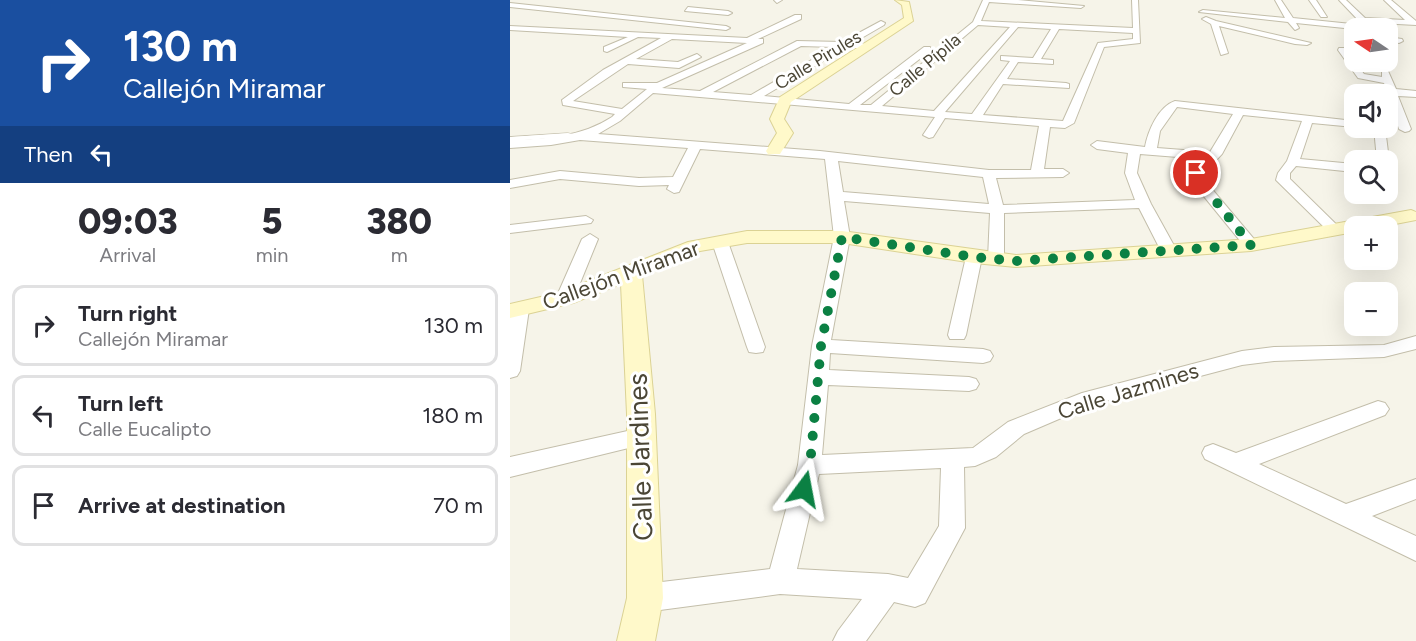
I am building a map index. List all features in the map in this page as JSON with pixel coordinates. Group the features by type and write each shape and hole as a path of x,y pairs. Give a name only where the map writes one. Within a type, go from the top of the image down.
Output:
{"street":[{"name":"Calle Pirules","path":"866,46 910,17 906,4 900,0"},
{"path":"998,0 1069,3 1080,9 986,2 998,0"},
{"path":"626,85 702,94 1065,125 1068,123 1101,45 1137,41 1135,0"},
{"path":"1278,0 1296,29"},
{"path":"1312,0 1324,15"},
{"path":"1342,0 1363,20 1415,23"},
{"path":"1387,0 1415,23"},
{"path":"704,10 724,2"},
{"path":"978,19 986,2"},
{"path":"510,5 569,8 628,18 730,28"},
{"path":"688,9 728,13"},
{"path":"1344,25 1202,9 1205,18 1214,23 1344,35"},
{"path":"747,40 798,17"},
{"path":"978,19 1015,26 1086,27 1136,31"},
{"path":"978,19 1076,20"},
{"name":"Calle Pípila","path":"875,107 978,19"},
{"name":"Calle Pirules","path":"754,98 881,23"},
{"path":"1214,23 1224,53"},
{"path":"1233,24 1235,28 1307,44"},
{"path":"929,135 940,114 1015,26"},
{"path":"510,28 760,41 655,88 616,120 599,129 578,136 510,144"},
{"path":"1035,61 1056,28"},
{"path":"721,39 741,30"},
{"path":"1398,31 1404,32"},
{"path":"586,41 602,33"},
{"path":"607,49 638,35"},
{"path":"852,106 945,35"},
{"path":"623,112 575,106 567,103 567,100 606,72 670,37"},
{"path":"626,61 679,65 735,40"},
{"path":"702,94 800,43 866,46"},
{"path":"774,151 785,133 777,120 785,100 866,46"},
{"path":"1342,50 1361,76 1386,77 1388,84"},
{"path":"988,57 1050,62"},
{"path":"975,118 1016,59"},
{"path":"1001,81 1066,86"},
{"path":"1398,93 1416,94"},
{"path":"1150,151 1154,131 1175,104 1344,123"},
{"path":"1398,105 1411,130"},
{"path":"1240,111 1228,136 1196,173 1197,178 1251,245"},
{"path":"1308,119 1293,162 1284,172 1283,180 1335,230"},
{"path":"1037,174 1045,124"},
{"path":"578,136 695,147 774,151 989,174 1064,173"},
{"path":"1096,145 1213,156"},
{"path":"510,184 560,175 677,185 695,147"},
{"path":"1134,150 1131,174 1143,204 1169,251"},
{"path":"780,581 810,465 821,346 842,237 831,157"},
{"path":"1293,162 1344,167"},
{"path":"989,174 997,209 996,260"},
{"path":"837,196 997,209 1143,204"},
{"name":"Callejón Miramar","path":"515,310 565,298 678,252 747,237 842,237 1016,261 1251,245 1414,217"},
{"path":"510,229 586,220"},
{"path":"565,298 590,239"},
{"path":"720,242 756,347"},
{"path":"957,335 974,257"},
{"name":"Calle Jardines","path":"631,272 641,436 645,598 636,641"},
{"path":"510,371 515,310"},
{"name":"Calle Jazmines","path":"810,465 975,458 988,451 1016,428 1089,398 1242,358 1312,352 1384,351 1402,348 1416,342"},
{"path":"821,346 983,356"},
{"path":"817,377 969,384"},
{"path":"1236,463 1378,409"},
{"path":"510,467 641,436"},
{"path":"1213,453 1416,549"},
{"path":"645,598 780,581 888,587 915,593 949,534 952,522 953,459"},
{"path":"1345,515 1416,489"},
{"path":"848,641 888,587"}],"lane":[{"path":"510,139 578,136"}],"route":[{"path":"804,489 810,465 821,346 842,237 1016,261 1251,245 1197,178 1196,173"}]}
